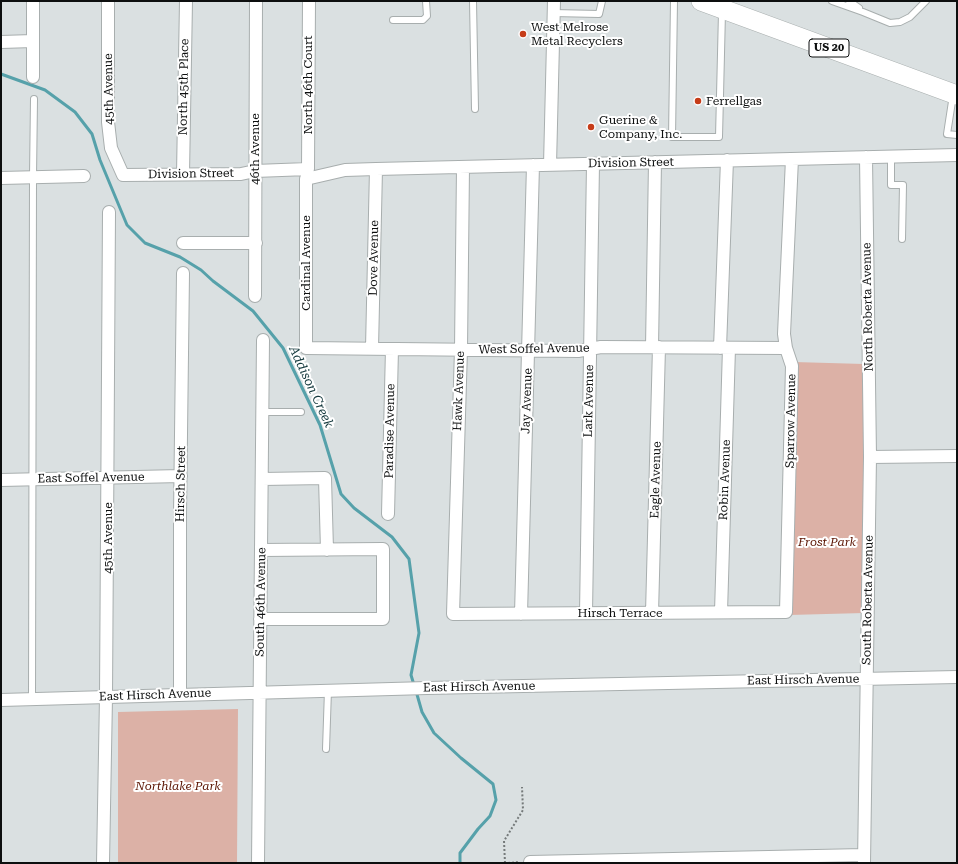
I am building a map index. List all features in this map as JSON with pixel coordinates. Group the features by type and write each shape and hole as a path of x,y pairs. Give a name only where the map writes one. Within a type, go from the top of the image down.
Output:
{"main road":[{"name":"US 20","path":"701,1 955,94"}],"street":[{"path":"33,1 33,77"},
{"name":"45th Avenue","path":"108,1 108,122 111,148 123,175"},
{"name":"North 45th Place","path":"182,174 186,1"},
{"name":"46th Avenue","path":"255,296 256,1"},
{"name":"North 46th Court","path":"307,174 308,1"},
{"path":"550,164 554,7"},
{"path":"1,42 33,41"},
{"name":"Division Street","path":"123,175 241,174 255,171 307,174 376,168 957,155"},
{"name":"North Roberta Avenue","path":"866,157 870,457"},
{"name":"Sparrow Avenue","path":"786,612 792,366 786,348 784,334 792,159"},
{"name":"Robin Avenue","path":"721,612 727,160"},
{"name":"Eagle Avenue","path":"652,613 656,347 655,162"},
{"name":"Lark Avenue","path":"586,614 593,164"},
{"name":"Jay Avenue","path":"521,614 533,165"},
{"name":"Hawk Avenue","path":"453,614 463,166"},
{"name":"Dove Avenue","path":"372,348 376,168"},
{"name":"Cardinal Avenue","path":"306,348 307,174"},
{"path":"1,178 84,176"},
{"name":"45th Avenue","path":"103,863 106,697 109,212"},
{"path":"183,243 256,243"},
{"name":"Hirsch Street","path":"180,695 183,273"},
{"name":"South 46th Avenue","path":"258,863 263,340"},
{"name":"West Soffel Avenue","path":"306,348 578,351 601,347 786,348"},
{"name":"Paradise Avenue","path":"388,514 392,349"},
{"path":"870,457 957,456"},
{"name":"South Roberta Avenue","path":"864,859 870,457"},
{"name":"East Soffel Avenue","path":"1,480 181,476"},
{"path":"262,479 325,478 327,550"},
{"path":"260,619 383,619 383,549 261,550"},
{"name":"Hirsch Terrace","path":"453,614 786,612"},
{"name":"East Hirsch Avenue","path":"1,700 404,688 957,677"},
{"path":"530,862 864,859"}],"lane":[{"path":"393,20 423,20 427,16 426,1"},
{"path":"473,1 474,109"},
{"path":"554,7 599,14 602,1"},
{"path":"674,1 672,138 720,138 722,8"},
{"path":"832,1 890,23 900,22 910,17 926,1"},
{"path":"849,1 863,12"},
{"path":"955,94 947,134 957,135"},
{"path":"32,699 32,177 34,99"},
{"path":"891,157 891,185 903,185 902,239"},
{"path":"262,412 301,412"},
{"path":"326,749 328,690"}],"path":[{"path":"505,863 504,841 523,810 522,787"}],"green space":[{"name":"Frost Park","path":"794,362 864,364 864,613 789,615"},
{"name":"Northlake Park","path":"238,709 237,863 118,863 118,712"}],"waterway":[{"name":"Addison Creek","path":"1,74 45,90 75,112 92,134 100,160 127,225 145,243 180,257 201,270 213,281 253,311 283,348 320,425 341,494 354,508 392,537 409,559 419,633 411,675 414,685"},
{"name":"Addison Creek","path":"416,691 422,712 434,733 461,758 493,784 496,800 490,816 460,853 460,863"}],"place":[{"name":"West Melrose Metal Recyclers","path":"523,34"},
{"name":"Ferrellgas","path":"698,101"},
{"name":"Guerine & Company, Inc.","path":"591,127"}]}
